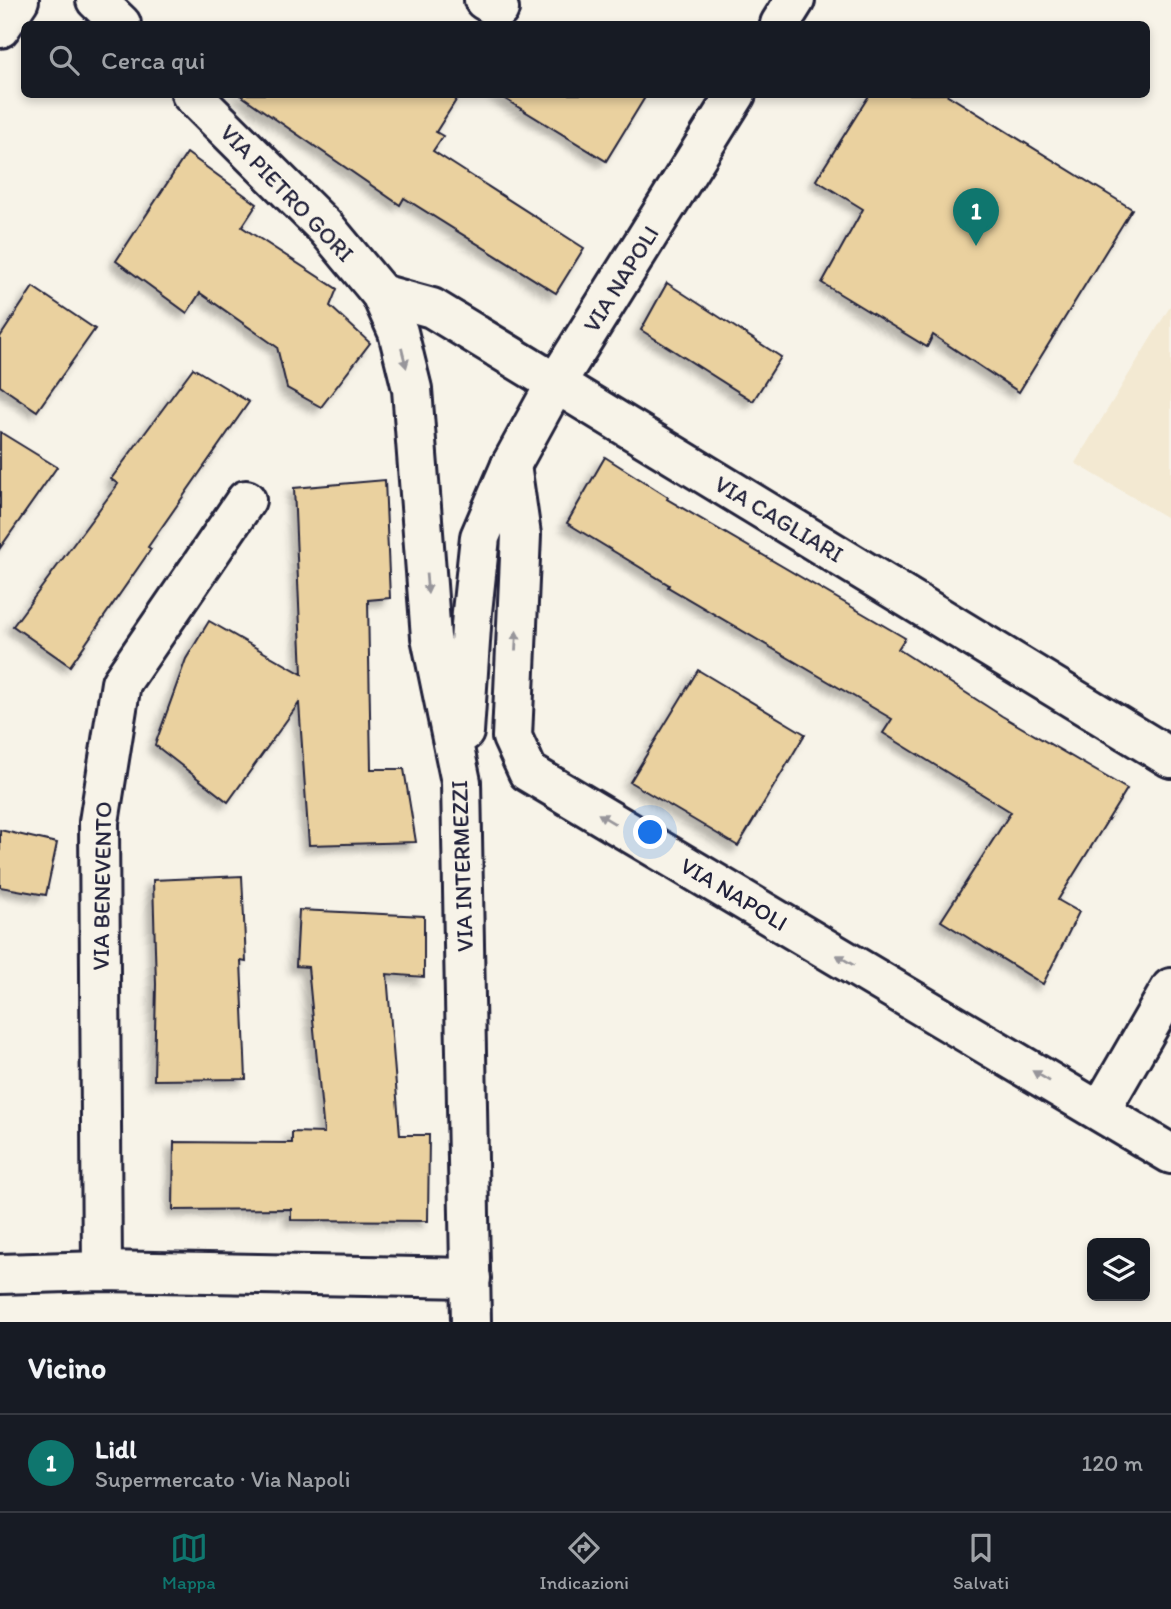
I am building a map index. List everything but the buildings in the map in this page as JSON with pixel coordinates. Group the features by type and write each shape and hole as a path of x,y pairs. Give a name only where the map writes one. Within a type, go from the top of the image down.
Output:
{"street":[{"path":"0,29 19,0"},
{"path":"96,0 118,21"},
{"path":"782,21 795,0"},
{"name":"VIA PIETRO GORI","path":"195,98 327,229 381,294"},
{"name":"VIA NAPOLI","path":"461,782 472,612 480,537 510,466 556,383 734,98"},
{"name":"VIA CAGLIARI","path":"381,294 432,308 1171,758"},
{"name":"VIA INTERMEZZI","path":"381,294 398,332 412,389 432,637 461,782 471,1322"},
{"name":"VIA NAPOLI","path":"510,466 521,535 512,737 528,772 1171,1154"},
{"name":"VIA BENEVENTO","path":"102,1271 99,822 121,683 246,500"},
{"path":"1100,1111 1171,988"},
{"path":"0,1274 102,1271 471,1278"}],"shaded area":[{"path":"1171,305 1171,520 1075,463"}],"place":[{"name":"Lidl","path":"976,246"}]}
